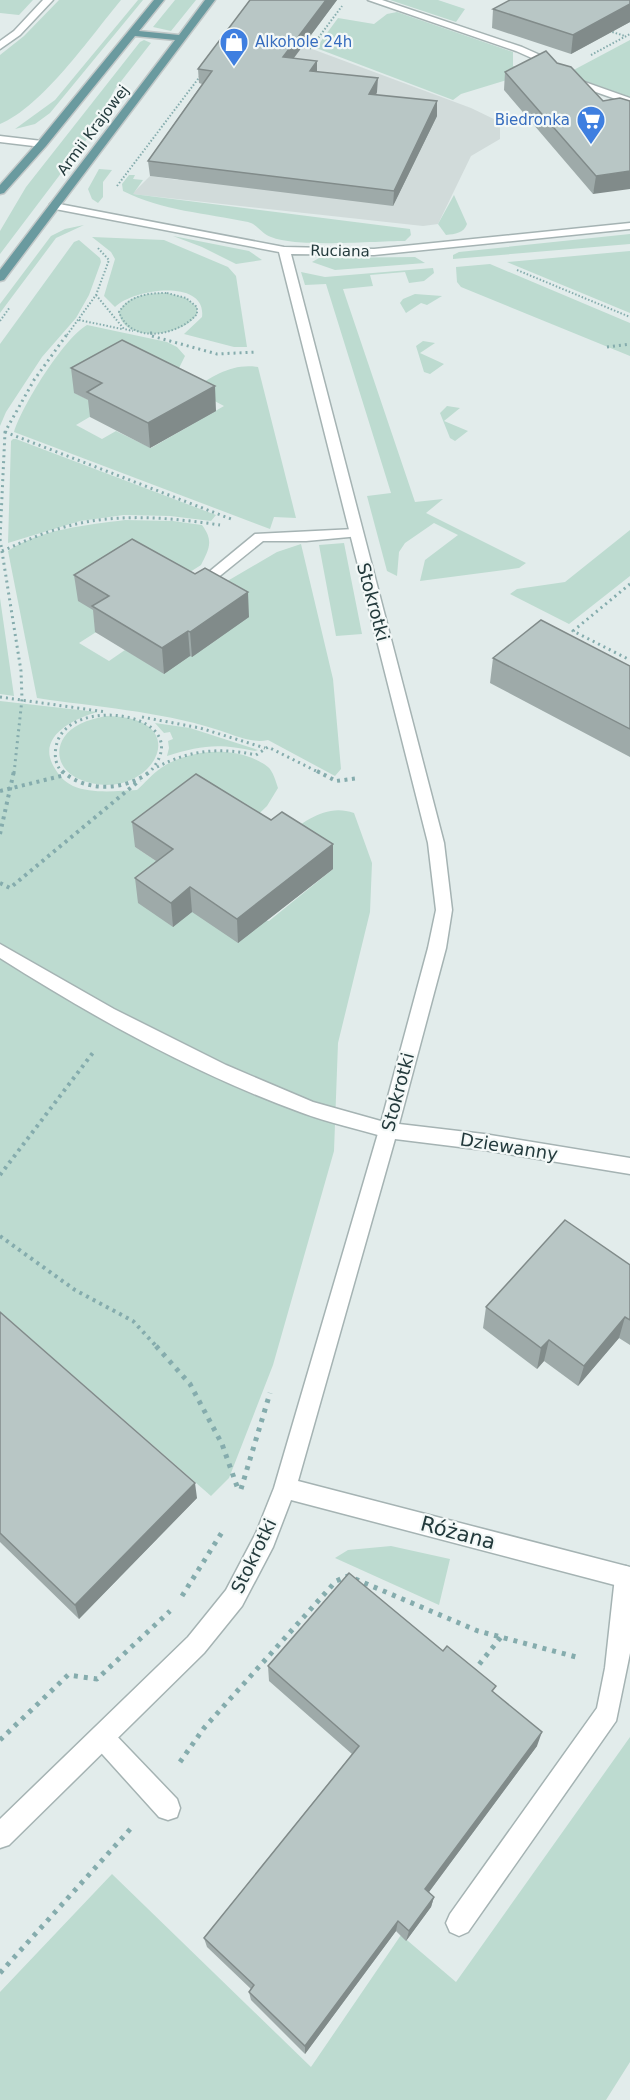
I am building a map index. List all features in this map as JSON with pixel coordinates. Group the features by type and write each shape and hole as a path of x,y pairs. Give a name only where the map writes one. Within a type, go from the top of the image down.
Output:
{"main road":[{"name":"Armii Krajowej","path":"0,191 42,144 159,0"},
{"name":"Armii Krajowej","path":"0,278 210,0"},
{"path":"132,33 181,38"}],"street":[{"path":"0,46 48,0"},
{"path":"373,0 519,49 546,61 559,76 630,101"},
{"path":"0,139 42,144"},
{"name":"Ruciana","path":"54,206 284,250 374,252 630,226"},
{"name":"Stokrotki","path":"0,1836 196,1645 234,1598 266,1539 285,1488 388,1130 437,948 444,910 433,832 284,250"},
{"path":"211,576 260,537 306,537 355,533"},
{"name":"Dziewanny","path":"0,950 60,987 206,1064 298,1104 388,1130 484,1142 630,1166"},
{"name":"Różana","path":"285,1488 628,1578"},
{"path":"459,1923 609,1713 628,1578"},
{"path":"102,1737 168,1808"}],"path":[{"path":"310,49 345,3"},
{"path":"606,30 625,36"},
{"path":"119,192 117,189 120,180 204,71"},
{"path":"0,834 12,787 22,699 21,671 0,540 5,432 34,380 96,295 109,260 104,252"},
{"path":"514,268 630,317"},
{"path":"167,293 186,298 197,307 197,314 187,326 168,332 146,334 132,329 121,320 119,312 128,301 141,295 167,293"},
{"path":"96,295 124,329"},
{"path":"79,320 146,334 217,354 257,352"},
{"path":"607,347 630,344"},
{"path":"5,432 219,512 238,522"},
{"path":"2,551 45,532 77,523 122,518 169,518 224,526"},
{"path":"630,584 573,631 630,660"},
{"path":"0,697 129,715 200,728 268,747 336,781 359,778"},
{"path":"117,714 90,716 76,722 59,736 53,753 55,762 65,775 81,783 102,787 124,784 145,776"},
{"path":"129,715 153,727 160,737 163,748 160,759 153,769"},
{"path":"0,883 10,888 153,769 174,757 194,751 237,750 256,755 265,748"},
{"path":"0,791 65,775"},
{"path":"0,1175 95,1050"},
{"path":"0,1236 75,1290 133,1320 190,1384 222,1444 240,1493"},
{"path":"237,1502 271,1390"},
{"path":"0,1740 68,1675 97,1679 176,1606 225,1528"},
{"path":"336,1581 348,1576 478,1631 617,1668"},
{"path":"467,1680 501,1637"}],"shaded area":[{"path":"296,43 471,108 500,122 500,139 471,156 438,224 423,226 132,194 150,176 178,180"}],"green space":[{"path":"0,0 33,0 19,15 0,13"},
{"path":"59,0 121,0 49,87 32,103 0,124 0,55 24,36"},
{"path":"138,0 143,0 50,113 35,124 15,129 55,100"},
{"path":"175,0 196,0 171,31 153,27"},
{"path":"390,0 438,0 465,9 456,22"},
{"path":"397,12 513,52 513,66 536,71 461,94 453,100 316,48 338,18 374,24 387,14"},
{"path":"144,40 151,43 115,89 93,131 0,254 0,231 26,187 140,42"},
{"path":"630,40 630,97 569,75 568,73"},
{"path":"99,169 112,170 103,182 103,197 98,203 92,199 88,189"},
{"path":"129,175 135,175 133,179 143,180 133,194 410,229 411,235 405,241 317,243 283,240 268,236 248,222 184,211 138,198 123,191 122,184"},
{"path":"454,195 467,224 461,231 446,235 438,224"},
{"path":"84,225 56,238 0,313 0,304 51,236 65,229"},
{"path":"630,234 630,244 453,259 453,255 459,252"},
{"path":"173,236 249,251 262,260 236,264"},
{"path":"92,237 164,240 228,267 236,276 247,347 234,347 184,334 202,317 201,305 193,297 182,292 153,292 138,295 115,307 104,296 115,259 111,252"},
{"path":"79,240 100,258 101,262 89,295 76,318 42,357 6,412 0,426 0,344 74,242"},
{"path":"630,251 630,313 507,262"},
{"path":"415,257 425,263 335,270 312,262 319,258"},
{"path":"490,264 630,323 630,356 461,287 457,282 456,267"},
{"path":"433,268 434,273 424,281 409,283 405,272 370,275 373,286 343,289 415,502 443,499 426,513 526,563 519,568 420,581 425,560 458,535 434,523 405,543 399,552 397,576 387,571 367,496 391,493 326,284 305,285 301,272 325,277"},
{"path":"167,293 186,298 197,307 197,314 190,322 180,328 154,334 131,329 123,322 119,312 128,301 147,294"},
{"path":"415,294 442,296 427,305 421,303 406,313 400,303 403,299"},
{"path":"87,325 167,342 177,347 185,356 179,368 158,381 75,393 100,406 110,405 76,425 102,439 116,431 151,448 224,406 192,389 231,369 258,367 296,518 274,517 270,529 14,432 25,406 44,374 67,344"},
{"path":"423,341 435,343 420,353 444,364 430,374 424,372 416,346"},
{"path":"447,406 460,408 444,421 468,431 455,441 450,438 440,413"},
{"path":"13,439 216,515 211,521 170,516 124,515 80,521 8,543 11,441"},
{"path":"125,520 173,521 202,525 208,536 208,550 201,565 79,643 109,661 125,650 164,673 207,593 277,552 301,544 333,679 341,769 335,776 268,740 248,740 193,723 149,714 37,698 8,551 49,533"},
{"path":"630,530 630,576 569,624 510,594 517,589 565,582"},
{"path":"344,543 362,634 336,636 319,545"},
{"path":"0,598 14,696 0,694"},
{"path":"0,701 97,712 68,725 53,738 50,747 50,756 58,773 67,782 80,789 137,790 161,768 186,756 200,753 229,752 244,755 270,769 278,788 267,806 244,828 135,847 168,869 192,912 269,921 333,869 282,837 325,812 334,810 354,813 372,863 370,912 338,1043 334,1151 273,1365 229,1478 211,1496 3,1314 0,1316"},
{"path":"106,716 136,720 152,730 158,744 155,759 143,772 126,782 104,785 79,779 70,774 60,760 59,752 65,736 71,730 86,721"},
{"path":"155,723 190,728 258,750 210,746 167,756 168,741 173,739 170,732 164,733"},
{"path":"391,1546 450,1559 439,1605 335,1558 348,1550"},
{"path":"630,1737 630,2062 606,2100 0,2100 0,1992 112,1874 311,2067 401,1935 456,1982"}],"building":[{"path":"250,0 326,0 283,57 317,61 310,71 378,78 369,94 437,101 394,191 148,161 212,71 198,69"},
{"path":"510,0 630,0 630,4 573,35 493,9"},
{"path":"546,51 557,63 571,67 603,101 620,98 630,101 630,171 596,176 505,72"},
{"path":"122,340 215,386 148,423 87,392 102,383 71,368"},
{"path":"132,539 195,574 205,568 248,592 190,632 188,631 162,648 92,606 109,596 74,575"},
{"path":"541,620 630,666 630,729 493,658"},
{"path":"196,774 271,820 282,812 333,844 237,919 190,887 171,903 135,878 173,849 132,822"},
{"path":"565,1220 630,1265 630,1320 625,1317 584,1366 549,1340 541,1348 486,1307"},
{"path":"0,1312 195,1483 75,1605 0,1533"},
{"path":"349,1573 443,1651 447,1646 496,1686 492,1691 542,1732 425,1889 434,1897 409,1931 398,1921 305,2046 249,1992 254,1985 204,1938 359,1746 268,1666"}],"place":[{"name":"Alkohole 24h","path":"234,68"},
{"name":"Biedronka","path":"591,146"}]}
